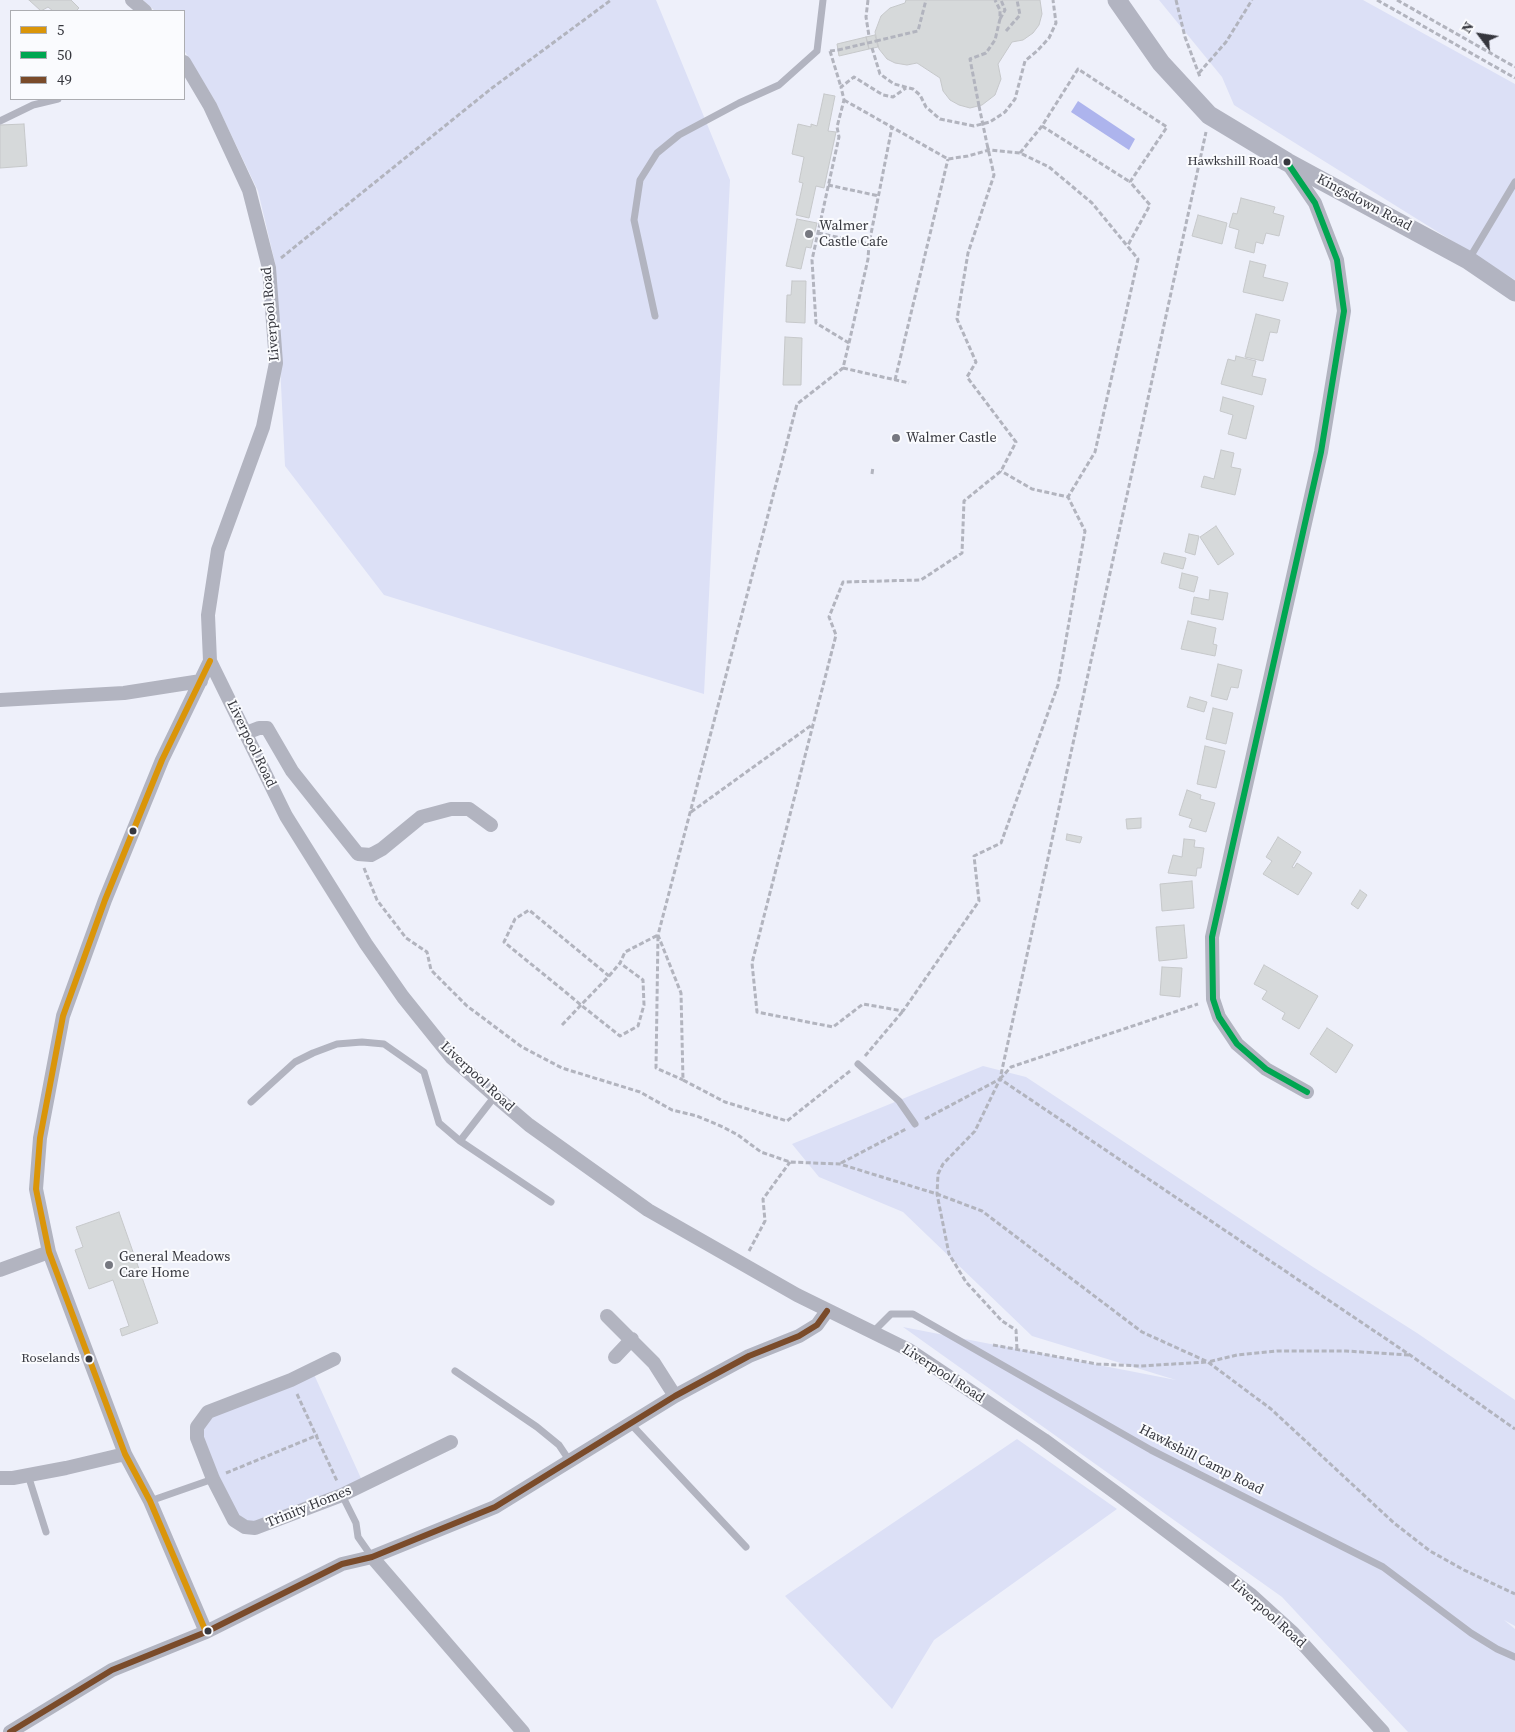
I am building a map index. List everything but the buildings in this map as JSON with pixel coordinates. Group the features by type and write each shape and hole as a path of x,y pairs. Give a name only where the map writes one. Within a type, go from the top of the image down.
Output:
{"street":[{"path":"132,0 144,10"},
{"name":"Kingsdown Road","path":"1118,0 1161,63 1209,115 1287,162 1468,260 1515,292"},
{"name":"Liverpool Road","path":"185,64 210,106 249,190 269,268 276,363 263,428 218,550 208,615 210,662 286,816 366,944 403,997 452,1058 495,1096 529,1125 648,1210 827,1311 909,1350 1044,1440 1250,1594 1293,1633 1384,1732"},
{"path":"1287,162 1315,203 1337,260 1344,310 1321,452 1212,936 1213,999 1219,1017 1237,1044 1266,1069 1307,1092"},
{"path":"206,1632 150,1501 125,1454 49,1252 36,1189 40,1138 63,1016 105,900 158,769 210,662"},
{"path":"0,700 124,693 201,681"},
{"path":"246,733 258,728 267,728 292,770 358,854 371,855 382,849 421,817 452,809 469,809 491,825"},
{"path":"0,1270 49,1252"},
{"path":"10,1732 112,1670 206,1632 342,1564 372,1557 496,1507 629,1422 675,1396 749,1356 799,1336 817,1324 827,1311"},
{"path":"606,1316 632,1339 654,1363 675,1396"},
{"path":"615,1357 632,1339"},
{"name":"Trinity Homes","path":"334,1359 291,1380 208,1412 197,1428 197,1438 213,1479 234,1520 245,1527 256,1528 342,1495 451,1442"},
{"path":"0,1478 28,1475 125,1454"},
{"path":"372,1557 523,1732"}],"lane":[{"path":"655,316 634,220 640,180 657,152 679,135 739,103 779,85 816,52 824,0"},
{"path":"0,121 33,105 54,100"},
{"path":"1468,260 1515,182"},
{"path":"251,1102 295,1062 313,1052 337,1044 362,1042 384,1044 424,1072 439,1124 460,1141 551,1202"},
{"path":"858,1064 899,1101 915,1124"},
{"path":"460,1141 495,1096"},
{"name":"Hawkshill Camp Road","path":"873,1332 891,1314 914,1314 1126,1436 1383,1567 1471,1633 1496,1649 1515,1657"},
{"path":"455,1371 537,1427 560,1445 570,1460"},
{"path":"629,1422 746,1547"},
{"path":"28,1475 46,1532"},
{"path":"150,1501 213,1479"},
{"path":"342,1495 356,1523 358,1537 372,1557"}],"path":[{"path":"269,268 492,88 611,0"},
{"path":"868,0 866,17 870,36"},
{"path":"838,50 918,31 926,0"},
{"path":"995,0 1000,10 1000,19"},
{"path":"903,1010 863,1004 832,1027 757,1012 752,963 836,635 829,617 843,582 921,580 962,553 964,501 1001,471 1016,442 966,377 976,362 957,319 968,253 994,176 968,59 986,53 995,40 1004,10 1001,0"},
{"path":"1006,31 1020,14 1016,0"},
{"path":"872,48 880,74 894,84 913,89 920,95 926,107 940,118 956,124 974,126 990,122 1004,112 1015,99 1025,61 1038,51 1049,38 1056,23 1053,0"},
{"path":"1176,0 1185,37 1200,81"},
{"path":"1199,74 1226,42 1252,0"},
{"path":"1377,0 1515,78"},
{"path":"1397,0 1515,67"},
{"path":"830,51 844,100 837,127 839,137 812,260 816,323 849,343"},
{"path":"1020,153 1042,126 1078,69 1167,126 1130,182"},
{"path":"841,88 854,77 883,95 893,97 906,88"},
{"path":"844,100 948,159 989,150 1020,153 1049,167 1092,204 1138,259 1095,452 1068,497"},
{"path":"1209,115 1000,1079 975,1132 943,1164 938,1174 937,1194 949,1254 966,1282 1002,1322 1016,1330 1017,1349 1097,1364 1140,1366 1208,1362 1237,1355 1277,1351 1346,1351 1410,1356"},
{"path":"892,126 869,244 868,259 844,368 797,404 658,935 656,1068 725,1102 787,1121 858,1064 903,1010 979,901 974,856 1001,843 1058,686 1086,531 1068,497 1032,489 1001,471"},
{"path":"1042,126 1130,182 1150,205 1128,245"},
{"path":"895,380 948,159"},
{"path":"828,185 879,196"},
{"path":"818,233 869,244"},
{"path":"844,368 909,384"},
{"path":"872,474 873,467"},
{"path":"691,812 813,724"},
{"path":"358,854 377,900 406,938 427,952 431,970 467,1006 514,1042 562,1068 640,1092 672,1110 714,1124 738,1135 761,1152 790,1162 840,1164 937,1194 982,1211 1142,1332 1208,1362 1271,1409 1394,1523 1430,1551 1464,1570 1515,1594"},
{"path":"608,976 529,910 515,919 504,942 620,1036 638,1026 644,1005 643,980 620,963"},
{"path":"562,1025 620,963 625,952 658,935"},
{"path":"658,935 681,993 683,1080"},
{"path":"840,1164 1000,1079 1011,1068 1213,999"},
{"path":"1000,1079 1410,1356 1515,1430"},
{"path":"742,1264 764,1221 763,1199 790,1162"},
{"path":"291,1380 318,1435 342,1495"},
{"path":"213,1479 318,1435"}],"shaded area":[{"path":"143,0 656,0 730,180 704,694 384,595 285,466 275,263 258,191 215,101 185,52 185,10 154,10"},
{"path":"1159,0 1363,0 1515,84 1515,280 1234,105 1222,77"},
{"path":"983,1066 1026,1077 1313,1267 1417,1333 1515,1400 1515,1626 1504,1620 1515,1629 1515,1732 1408,1732 1282,1597 903,1327 1176,1380 1032,1336 903,1212 819,1177 792,1144"},
{"path":"312,1370 364,1485 256,1528 234,1520 197,1427 208,1412"},
{"path":"1017,1439 1117,1509 934,1640 892,1709 785,1596"}],"water":[{"path":"1078,101 1135,139 1129,150 1071,112"}],"transit line":[{"name":"50","path":"1287,162 1315,203 1337,260 1344,311 1321,452 1212,937 1213,999 1219,1017 1237,1044 1266,1069 1307,1092"},
{"name":"5","path":"206,1632 150,1501 125,1454 49,1252 36,1189 40,1138 63,1016 105,900 162,760 210,661"},
{"name":"49","path":"10,1732 112,1670 206,1632 342,1564 372,1557 495,1507 675,1396 749,1356 799,1336 817,1325 827,1311"}],"place":[{"name":"Hawkshill Road","path":"1287,162"},
{"name":"Walmer Castle Cafe","path":"809,234"},
{"name":"Walmer Castle","path":"896,438"},
{"name":"General Meadows Care Home","path":"109,1265"},
{"name":"Roselands","path":"89,1359"}]}
